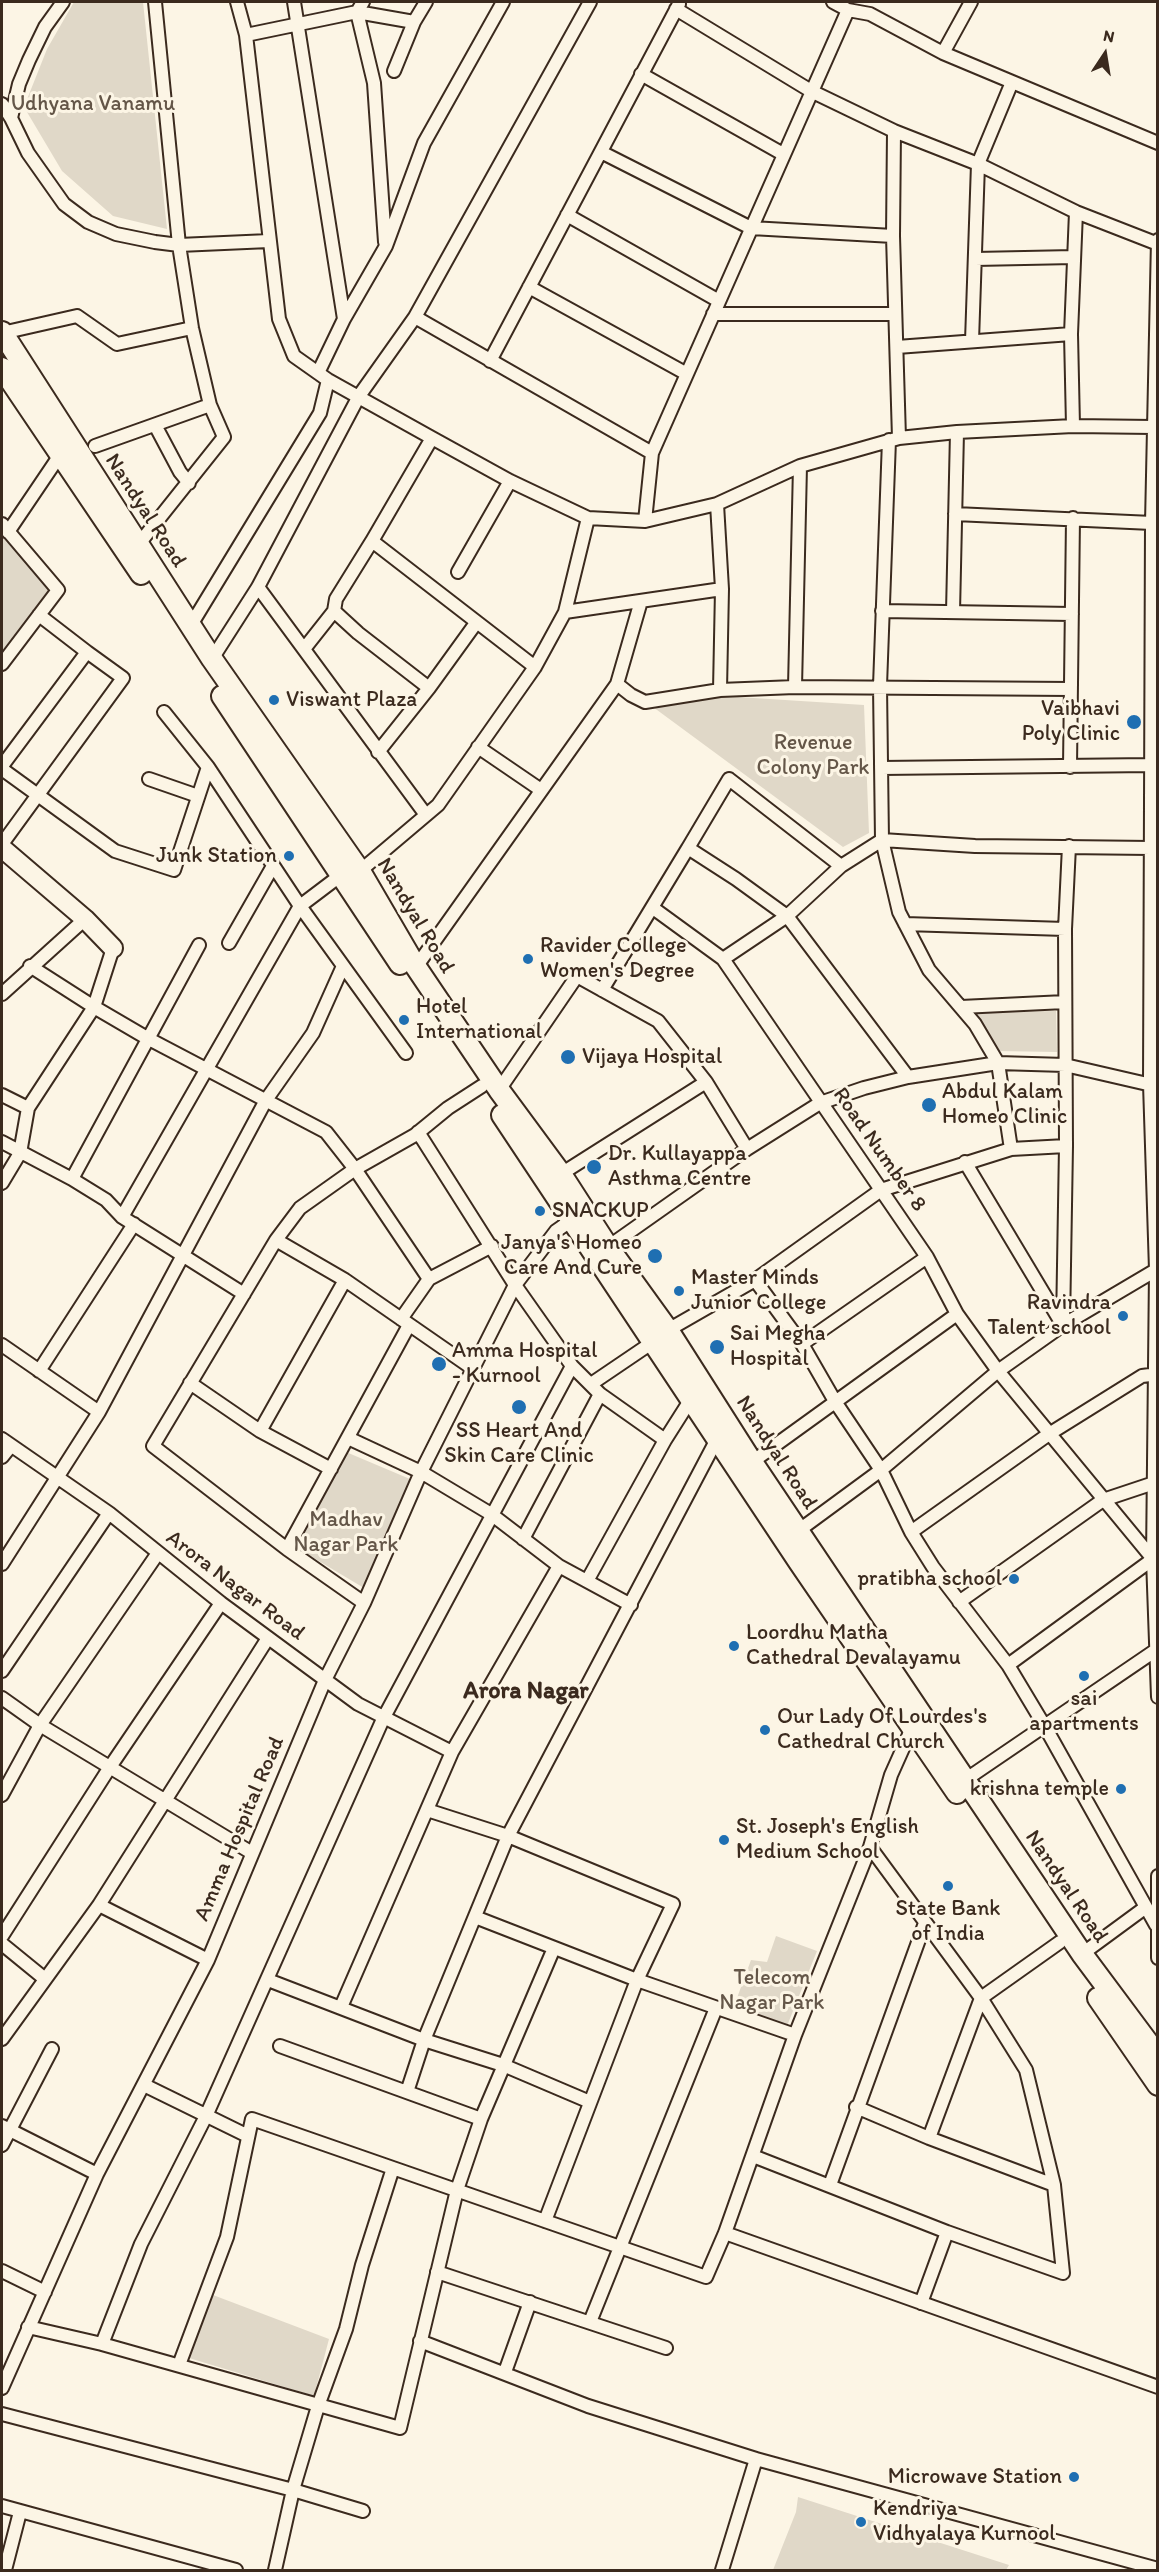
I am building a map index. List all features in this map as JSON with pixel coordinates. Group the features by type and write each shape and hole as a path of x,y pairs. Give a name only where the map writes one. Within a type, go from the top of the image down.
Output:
{"main road":[{"name":"Nandyal Road","path":"2,333 491,1088 660,1336 752,1462 1082,1954 1158,2056"},
{"name":"Nandyal Road","path":"2,368 416,967 491,1088 561,1174 578,1215 608,1247 660,1336 691,1399 717,1440 1158,2085"}],"street":[{"path":"5,120 45,27 63,2"},
{"path":"138,545 224,437 210,405 192,328 179,245 155,2"},
{"path":"237,2 246,35 279,319 294,356 323,377 510,481 588,518 645,521 717,504 800,466 894,439 957,432 1073,426 1153,427"},
{"path":"294,2 344,319"},
{"path":"393,71 414,22 426,2"},
{"path":"191,625 320,413 323,377 344,319 386,246 424,143 503,2"},
{"path":"212,659 258,587 359,396 415,317 590,2"},
{"path":"833,2 848,10 870,14 943,53 1158,142"},
{"path":"870,14 876,2"},
{"path":"943,53 971,2"},
{"path":"490,361 678,5 811,91 894,131 978,164 1076,212 1157,243 1156,405 1153,427 1155,452 1152,523 1154,665 1151,765 1154,823 1151,848 1156,1240 1154,1483 1156,1533 1153,1559 1158,1697"},
{"path":"246,35 360,7 414,22"},
{"path":"360,7 374,83 386,246"},
{"path":"645,521 652,453 848,10"},
{"path":"641,74 783,154"},
{"path":"972,341 978,164 1012,82"},
{"path":"2,104 5,120 64,204 88,222 116,234 179,245 269,241"},
{"path":"894,131 893,236 897,347 894,439 882,611 880,686 882,840 899,912 905,924 929,970 975,1024 998,1063 1011,1149"},
{"path":"601,152 751,228 893,236"},
{"path":"1073,426 1071,334 1076,212"},
{"path":"567,214 719,301"},
{"path":"975,259 1074,257"},
{"path":"529,287 687,374"},
{"path":"713,314 895,314"},
{"path":"2,333 77,316 117,344 192,328"},
{"path":"415,317 652,453"},
{"path":"897,347 1071,334"},
{"path":"94,446 210,405"},
{"path":"155,425 180,472 189,483"},
{"path":"953,612 957,432"},
{"path":"304,649 334,611 336,599 432,438"},
{"path":"2,664 58,591 5,528 60,455"},
{"path":"795,687 800,466"},
{"path":"458,572 510,481"},
{"path":"717,504 722,589 720,690"},
{"path":"955,513 1152,523"},
{"path":"122,1217 300,906 351,873 438,805 535,667 565,612 588,518"},
{"path":"1070,767 1073,518"},
{"path":"372,541 535,667"},
{"path":"258,587 426,815"},
{"path":"565,612 722,589"},
{"path":"416,967 617,684 641,601"},
{"path":"334,611 358,633 429,687"},
{"path":"882,611 1072,614"},
{"path":"2,1183 20,1153 28,1108 94,1007 113,948 85,919 2,846 123,678 39,615"},
{"path":"378,752 476,623"},
{"path":"87,652 2,768 37,796 115,851 174,870 208,767"},
{"path":"617,684 645,702 720,690 795,687 1071,688"},
{"path":"164,712 208,767 300,906 406,1053"},
{"path":"478,747 541,790"},
{"path":"881,768 1151,765"},
{"path":"149,779 198,796"},
{"path":"602,990 729,779 841,866"},
{"path":"723,959 787,916 841,866 882,840 975,846 1151,848"},
{"path":"1063,1325 1066,1146 1065,930 1069,846"},
{"path":"688,848 787,916 908,1077"},
{"path":"230,943 273,866"},
{"name":"Road Number 8","path":"653,908 723,959 927,1257 957,1314 998,1371 1153,1559"},
{"path":"2,994 30,966 85,919"},
{"path":"905,924 1065,930"},
{"path":"72,1179 199,945"},
{"path":"30,966 147,1038 326,1132 355,1169 429,1280"},
{"path":"2,1564 99,1412 266,1100 313,1033 344,966"},
{"path":"364,1603 287,1549 153,1446 276,1240 300,1208 355,1169 418,1132 447,1108 491,1088 577,976 658,1021 706,1082 747,1149"},
{"path":"961,1007 1065,1002"},
{"path":"608,1247 747,1149 820,1103 864,1088 908,1077 998,1063 1065,1065 1154,1085"},
{"path":"561,1174 706,1082"},
{"path":"2,1095 28,1108"},
{"path":"418,1132 515,1285 572,1366 600,1394 665,1440"},
{"path":"2,1142 106,1200 122,1217 244,1294"},
{"path":"591,1384 660,1336 755,1280 881,1190 1011,1149 1066,1146"},
{"path":"965,1162 1063,1325"},
{"path":"515,1285 556,1231 578,1215"},
{"path":"39,1371 134,1224"},
{"path":"276,1240 345,1280 472,1368"},
{"path":"287,1549 348,1438 405,1322 429,1280 492,1246"},
{"path":"802,1344 927,1257"},
{"path":"798,1531 881,1470 998,1371 1063,1325 1156,1270"},
{"path":"260,1431 345,1280"},
{"path":"755,1280 802,1344 836,1403 881,1470 911,1532 959,1602 1008,1665 1156,1924"},
{"name":"Amma Hospital Road","path":"2,2388 6,2366 45,2292 97,2174 208,1960 325,1680 364,1603 421,1472 515,1285"},
{"path":"752,1462 957,1314"},
{"path":"2,1345 99,1412"},
{"path":"102,2344 141,2244 206,2116 383,1719 572,1366"},
{"path":"911,1532 1049,1434 1142,1376 1156,1374"},
{"path":"190,1383 260,1431 331,1469"},
{"path":"524,1539 600,1394"},
{"path":"587,1581 665,1440 691,1399"},
{"path":"348,1438 421,1472 491,1514 560,1566 631,1605"},
{"path":"407,2092 424,2040 508,1836 717,1440"},
{"path":"2,1457 6,1443"},
{"name":"Arora Nagar Road","path":"6,1443 109,1513 221,1603 358,1704 383,1719 452,1752"},
{"path":"959,1602 1103,1500 1154,1483"},
{"path":"2,1671 109,1513"},
{"path":"2,1795 40,1725 158,1553"},
{"path":"1008,1665 1153,1559"},
{"path":"341,2007 452,1752 560,1566"},
{"path":"2,1936 110,1767 221,1603"},
{"path":"2,2039 99,1905 268,1638"},
{"path":"965,1780 1156,1650"},
{"path":"2,1698 40,1725 252,1853"},
{"path":"179,2365 227,2237 252,2119 706,2277 725,2233 795,2035 870,1847 891,1774 912,1728"},
{"path":"427,1810 508,1836 673,1904 637,1980 545,2221"},
{"path":"753,2156 947,2232 1063,2273 1054,2185 1026,2070 981,1998 870,1847"},
{"path":"1158,1876 1156,1924 1158,1958"},
{"path":"99,1905 208,1960"},
{"path":"1082,1954 1146,1906"},
{"path":"475,1917 637,1980 795,2035"},
{"path":"830,2185 856,2107 925,1923"},
{"path":"929,2139 981,1998 1060,1942"},
{"path":"2,1944 45,1979"},
{"path":"28,2327 102,2344 400,2428 457,2190 481,2119 554,1948"},
{"path":"268,1980 424,2040 503,2065 590,2102"},
{"path":"590,2322 622,2247 716,2007"},
{"path":"280,2046 481,2119"},
{"path":"2,2145 6,2127 52,2049"},
{"path":"144,2085 248,2136"},
{"path":"856,2107 929,2139 1054,2185"},
{"path":"6,2127 97,2174"},
{"path":"275,2571 293,2490 318,2406 346,2329 362,2265 393,2168"},
{"path":"921,2303 947,2232"},
{"path":"725,2233 1158,2387"},
{"path":"2,2271 45,2292"},
{"path":"437,2272 666,2348"},
{"path":"505,2372 530,2302"},
{"path":"420,2341 588,2406 756,2459 1158,2568"},
{"path":"2,2414 293,2490 363,2511"},
{"path":"722,2571 756,2459"},
{"path":"2,2506 203,2566 236,2571"},
{"path":"5,2571 20,2512"}],"green space":[{"name":"Udhyana Vanamu","path":"74,2 143,2 167,229 113,216 62,171 24,107 47,49"},
{"path":"2,530 52,590 2,656"},
{"name":"Revenue Colony Park","path":"722,696 864,705 869,833 843,847 653,707"},
{"path":"1056,1011 1057,1052 997,1051 973,1012"},
{"name":"Madhav Nagar Park","path":"346,1452 410,1479 364,1588 297,1548"},
{"name":"Telecom Nagar Park","path":"776,1936 817,1951 787,2026 734,2006 751,1960 767,1962"},
{"path":"213,2295 329,2339 314,2396 189,2358"},
{"path":"798,2497 1009,2565 1006,2570 773,2570 796,2512"}],"place":[{"name":"Viswant Plaza","path":"274,700"},
{"name":"Vaibhavi Poly Clinic","path":"1134,722"},
{"name":"Junk Station","path":"289,856"},
{"name":"Ravider College Women's Degree","path":"528,959"},
{"name":"Hotel International","path":"404,1020"},
{"name":"Vijaya Hospital","path":"568,1057"},
{"name":"Abdul Kalam Homeo Clinic","path":"929,1105"},
{"name":"Dr. Kullayappa Asthma Centre","path":"594,1167"},
{"name":"SNACKUP","path":"540,1211"},
{"name":"Janya's Homeo Care And Cure","path":"655,1256"},
{"name":"Master Minds Junior College","path":"679,1291"},
{"name":"Ravindra Talent school","path":"1123,1316"},
{"name":"Sai Megha Hospital","path":"717,1347"},
{"name":"Amma Hospital - Kurnool","path":"439,1364"},
{"name":"SS Heart And Skin Care Clinic","path":"519,1407"},
{"name":"pratibha school","path":"1014,1579"},
{"name":"Loordhu Matha Cathedral Devalayamu","path":"734,1646"},
{"name":"sai apartments","path":"1084,1676"},
{"name":"Our Lady Of Lourdes's Cathedral Church","path":"765,1730"},
{"name":"krishna temple","path":"1121,1789"},
{"name":"St. Joseph's English Medium School","path":"724,1840"},
{"name":"State Bank of India","path":"948,1886"},
{"name":"Microwave Station","path":"1074,2477"},
{"name":"Kendriya Vidhyalaya Kurnool","path":"861,2522"}],"district":[{"name":"Arora Nagar","path":"526,1692"}]}
